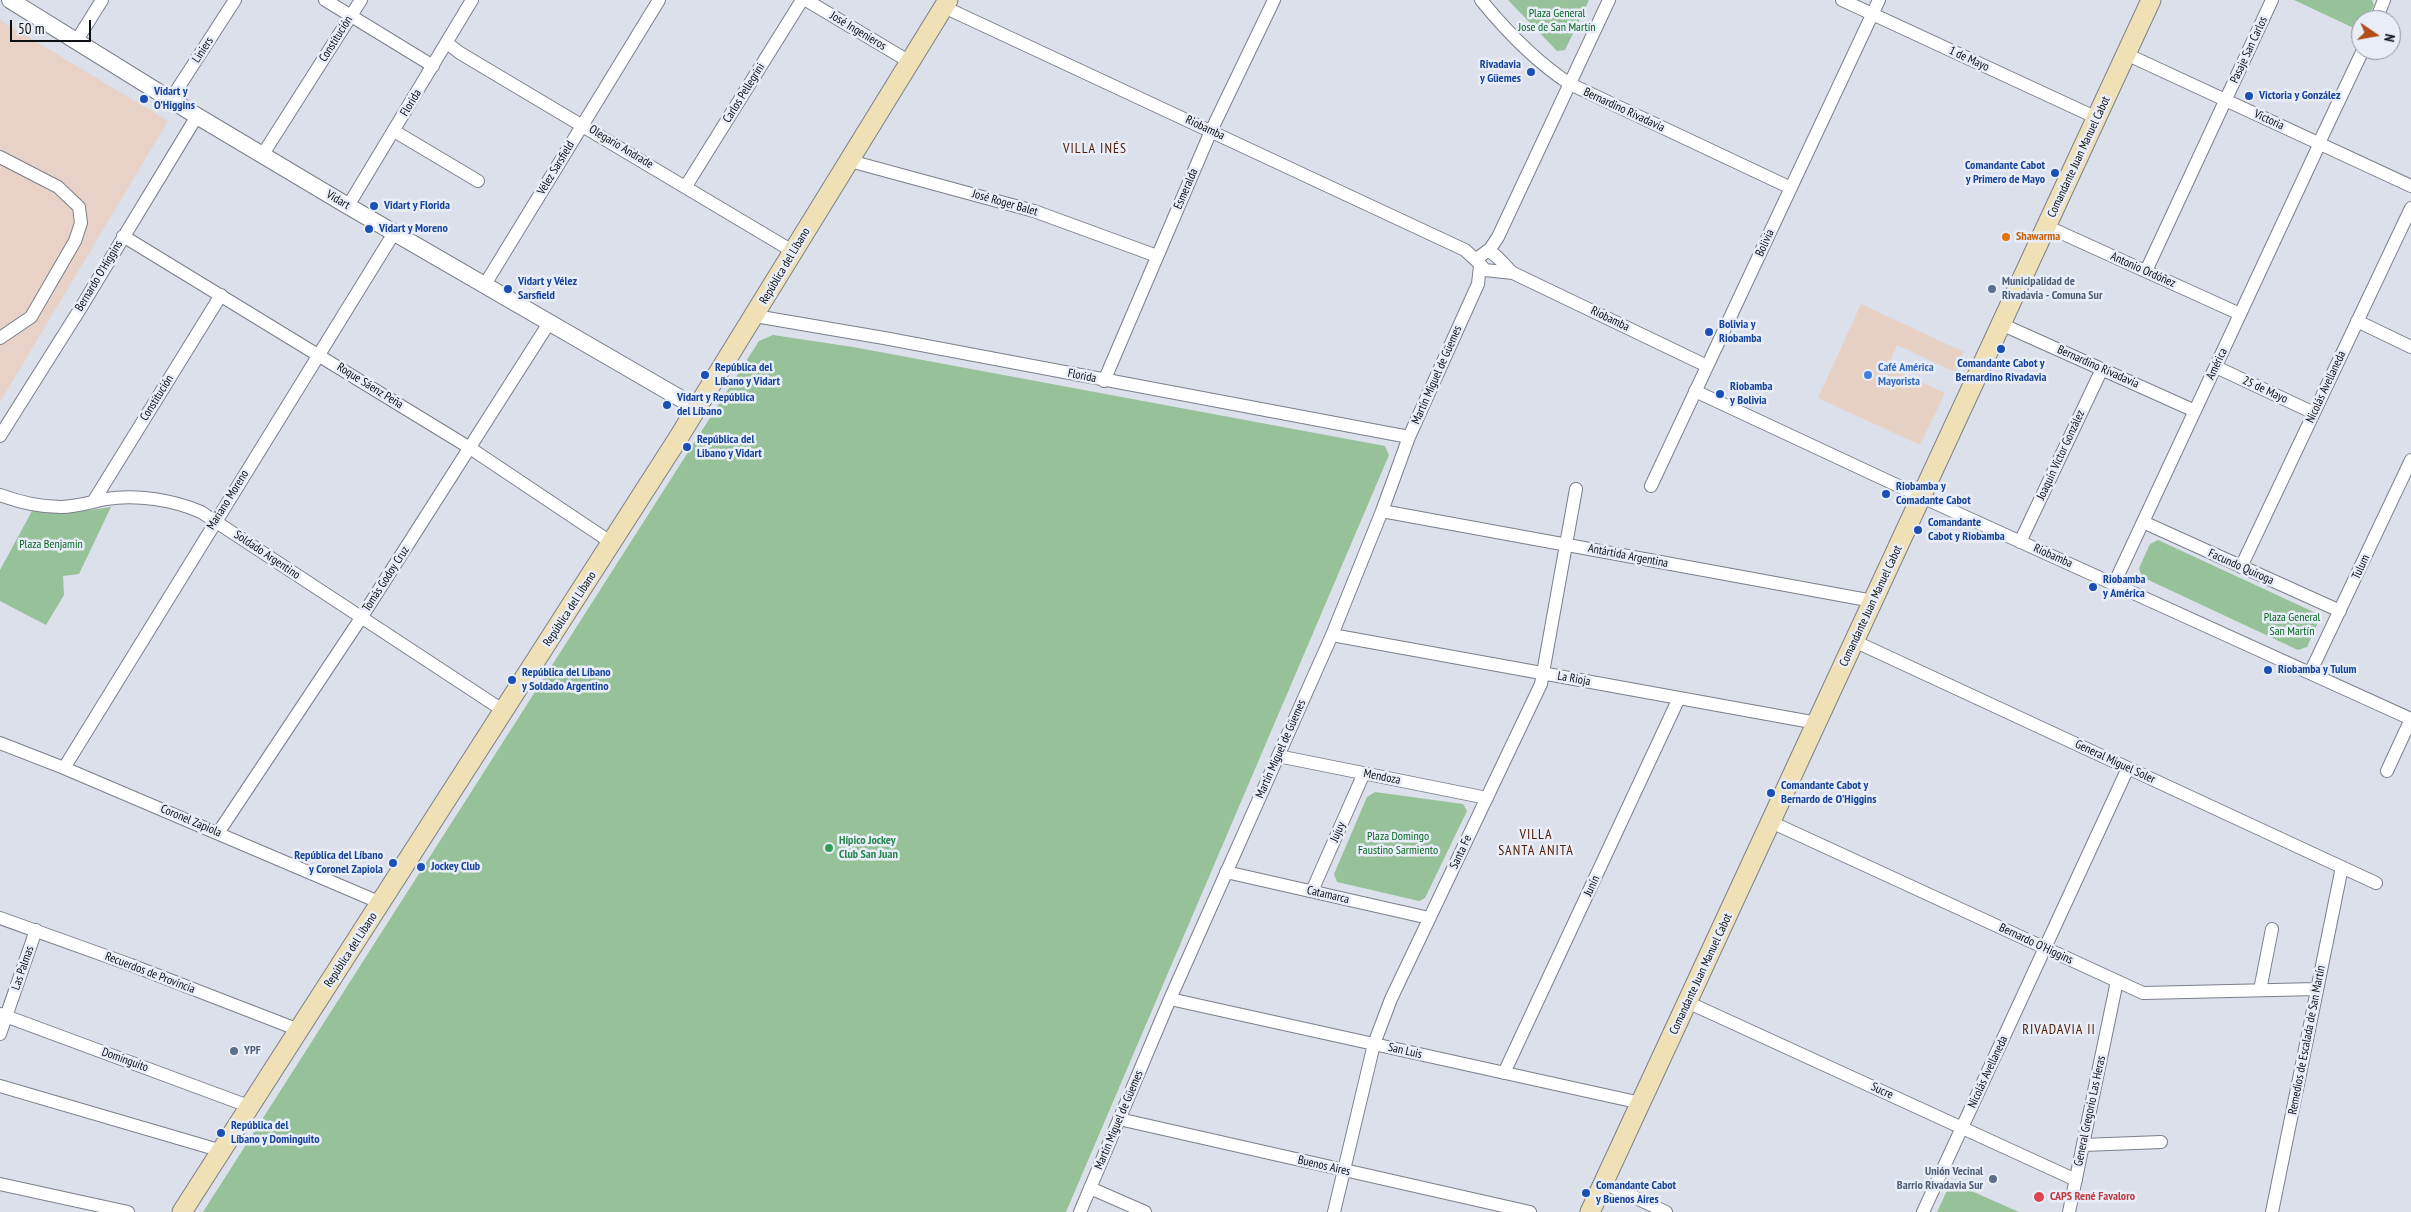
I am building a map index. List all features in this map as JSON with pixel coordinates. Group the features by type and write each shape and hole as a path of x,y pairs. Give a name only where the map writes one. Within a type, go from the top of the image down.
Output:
{"main road":[{"name":"Comandante Juan Manuel Cabot","path":"1590,1212 2151,0"},
{"name":"República del Líbano","path":"182,1212 612,544 755,316 946,4"}],"street":[{"name":"Vidart","path":"10,0 77,40 196,116 484,286 697,408"},
{"path":"77,40 102,0"},
{"name":"Liniers","path":"171,99 235,0"},
{"path":"325,0 433,66"},
{"name":"Constitución","path":"263,154 360,0"},
{"name":"Florida","path":"348,206 472,0"},
{"name":"Vélez Sarsfield","path":"484,286 660,0"},
{"name":"Carlos Pellegrini","path":"686,186 802,0"},
{"name":"José Ingenieros","path":"806,0 910,62"},
{"name":"Esmeralda","path":"1104,381 1211,131 1274,0"},
{"name":"Bernardino Rivadavia","path":"1481,0 1520,44 1550,70 1570,84 1791,188"},
{"name":"Martín Miguel de Güemes","path":"1080,1212 1170,999 1332,635 1409,438 1498,237 1609,0"},
{"name":"1 de Mayo","path":"1842,0 2096,118"},
{"name":"Bolivia","path":"1651,486 1879,0"},
{"name":"Pasaje San Carlos","path":"2225,99 2272,0"},
{"name":"Riobamba","path":"946,4 1707,366"},
{"name":"Olegario Andrade","path":"447,43 460,53 794,252"},
{"name":"Victoria","path":"2126,54 2411,186"},
{"name":"América","path":"2114,584 2357,60"},
{"path":"2146,271 2225,99"},
{"name":"Bernardo O'Higgins","path":"0,436 80,309 196,116"},
{"path":"394,131 478,181"},
{"path":"0,157 58,187 79,207 81,223 75,241 30,317 0,338"},
{"name":"José Roger Balet","path":"850,160 1034,211 1157,256"},
{"name":"Nicolás Avellaneda","path":"2240,566 2411,208"},
{"name":"Antonio Ordóñez","path":"2046,226 2240,314"},
{"name":"Mariano Moreno","path":"64,768 394,233"},
{"name":"Roque Sáenz Peña","path":"124,236 470,448 612,544"},
{"name":"Constitución","path":"93,502 221,295"},
{"name":"Florida","path":"755,316 884,338 1409,438"},
{"path":"2357,322 2411,347"},
{"name":"Tomás Godoy Cruz","path":"218,832 361,618 549,323"},
{"name":"Bernardino Rivadavia","path":"2001,324 2195,411"},
{"name":"25 de Mayo","path":"2216,367 2314,413"},
{"name":"Joaquín Víctor González","path":"2020,542 2102,369"},
{"name":"Riobamba","path":"1696,391 2020,542 2411,719"},
{"name":"Tulum","path":"2310,674 2411,460"},
{"name":"Santa Fe","path":"1334,1212 1374,1044 1391,999 1541,684 1576,489"},
{"name":"Soldado Argentino","path":"0,495 35,504 62,507 109,499 161,500 185,505 202,512 504,711"},
{"name":"Antártida Argentina","path":"1382,511 1873,601"},
{"name":"Facundo Quiroga","path":"2143,522 2340,611"},
{"name":"La Rioja","path":"1332,635 1817,723"},
{"name":"General Miguel Soler","path":"1854,641 2376,883"},
{"name":"Junín","path":"1504,1073 1679,698"},
{"path":"2387,771 2411,719"},
{"name":"Coronel Zapiola","path":"0,743 218,832 381,903"},
{"name":"Mendoza","path":"1278,756 1487,798"},
{"name":"Nicolás Avellaneda","path":"1923,1212 2128,768"},
{"name":"Jujuy","path":"1312,891 1364,773"},
{"name":"Bernardo O'Higgins","path":"1771,822 2143,993 2317,989"},
{"name":"Remedios de Escalada de San Martín","path":"2272,1212 2342,867"},
{"name":"Catamarca","path":"1226,872 1430,918"},
{"name":"Recuerdos de Provincia","path":"0,918 299,1030"},
{"path":"2260,990 2272,929"},
{"name":"Las Palmas","path":"0,1034 3,1015 36,930"},
{"name":"General Gregorio Las Heras","path":"2069,1212 2117,981"},
{"name":"San Luis","path":"1170,999 1641,1103"},
{"name":"Sucre","path":"1687,1002 2076,1180"},
{"name":"Dominguito","path":"3,1015 250,1106"},
{"path":"0,1086 222,1151"},
{"name":"Buenos Aires","path":"1119,1119 1530,1212"},
{"path":"2083,1145 2161,1142"},
{"path":"1604,1183 1666,1212"},
{"path":"0,1184 128,1212"},
{"path":"1090,1188 1145,1212"}],"shaded area":[{"path":"0,20 168,121 0,402"},
{"name":"Café América Mayorista","path":"1861,304 1964,352 1955,372 1897,345 1888,366 1945,393 1920,445 1818,398"}],"green space":[{"name":"Plaza General Jose de San Martín","path":"1508,0 1589,0 1565,50 1557,51"},
{"path":"2294,0 2372,0 2374,5 2372,10 2351,10 2351,27"},
{"name":"Hípico Jockey Club San Juan","path":"773,335 853,347 1385,446 1389,455 1066,1212 203,1212 759,341"},
{"name":"Plaza Benjamin","path":"111,507 79,574 63,576 64,595 46,625 0,601 0,570 32,511 70,513"},
{"name":"Plaza General San Martín","path":"2158,540 2316,613 2319,620 2307,647 2298,650 2142,577 2139,568 2150,544"},
{"name":"Plaza Domingo Faustino Sarmiento","path":"1375,792 1463,804 1467,811 1425,898 1419,901 1337,882 1334,874 1367,797"},
{"path":"1951,1182 2019,1212 1937,1212"}],"place":[{"name":"Rivadavia y Güemes","path":"1531,72"},
{"name":"Victoria y González","path":"2249,96"},
{"name":"Vidart y O'Higgins","path":"144,99"},
{"name":"Comandante Cabot y Primero de Mayo","path":"2055,173"},
{"name":"Vidart y Florida","path":"374,206"},
{"name":"Vidart y Moreno","path":"369,229"},
{"name":"Shawarma","path":"2006,237"},
{"name":"Vidart y Vélez Sarsfield","path":"508,289"},
{"name":"Municipalidad de Rivadavia - Comuna Sur","path":"1992,289"},
{"name":"Bolivia y Riobamba","path":"1709,332"},
{"name":"Comandante Cabot y Bernardino Rivadavia","path":"2001,349"},
{"name":"República del Líbano y Vidart","path":"705,375"},
{"name":"Café América Mayorista","path":"1868,375"},
{"name":"Riobamba y Bolivia","path":"1720,394"},
{"name":"Vidart y República del Líbano","path":"667,405"},
{"name":"República del Libano y Vidart","path":"687,447"},
{"name":"Riobamba y Comadante Cabot","path":"1886,494"},
{"name":"Comandante Cabot y Riobamba","path":"1918,530"},
{"name":"Riobamba y América","path":"2093,587"},
{"name":"Riobamba y Tulum","path":"2268,670"},
{"name":"República del Líbano y Soldado Argentino","path":"512,680"},
{"name":"Comandante Cabot y Bernardo de O'Higgins","path":"1771,793"},
{"name":"Hípico Jockey Club San Juan","path":"829,848"},
{"name":"República del Líbano y Coronel Zapiola","path":"393,863"},
{"name":"Jockey Club","path":"421,867"},
{"name":"YPF","path":"234,1051"},
{"name":"República del Líbano y Dominguito","path":"221,1133"},
{"name":"Unión Vecinal Barrio Rivadavia Sur","path":"1993,1179"},
{"name":"Comandante Cabot y Buenos Aires","path":"1586,1193"},
{"name":"CAPS René Favaloro","path":"2039,1197"}],"district":[{"name":"VILLA INÉS","path":"1095,149"},
{"name":"VILLA SANTA ANITA","path":"1536,844"},
{"name":"RIVADAVIA II","path":"2059,1030"}]}
